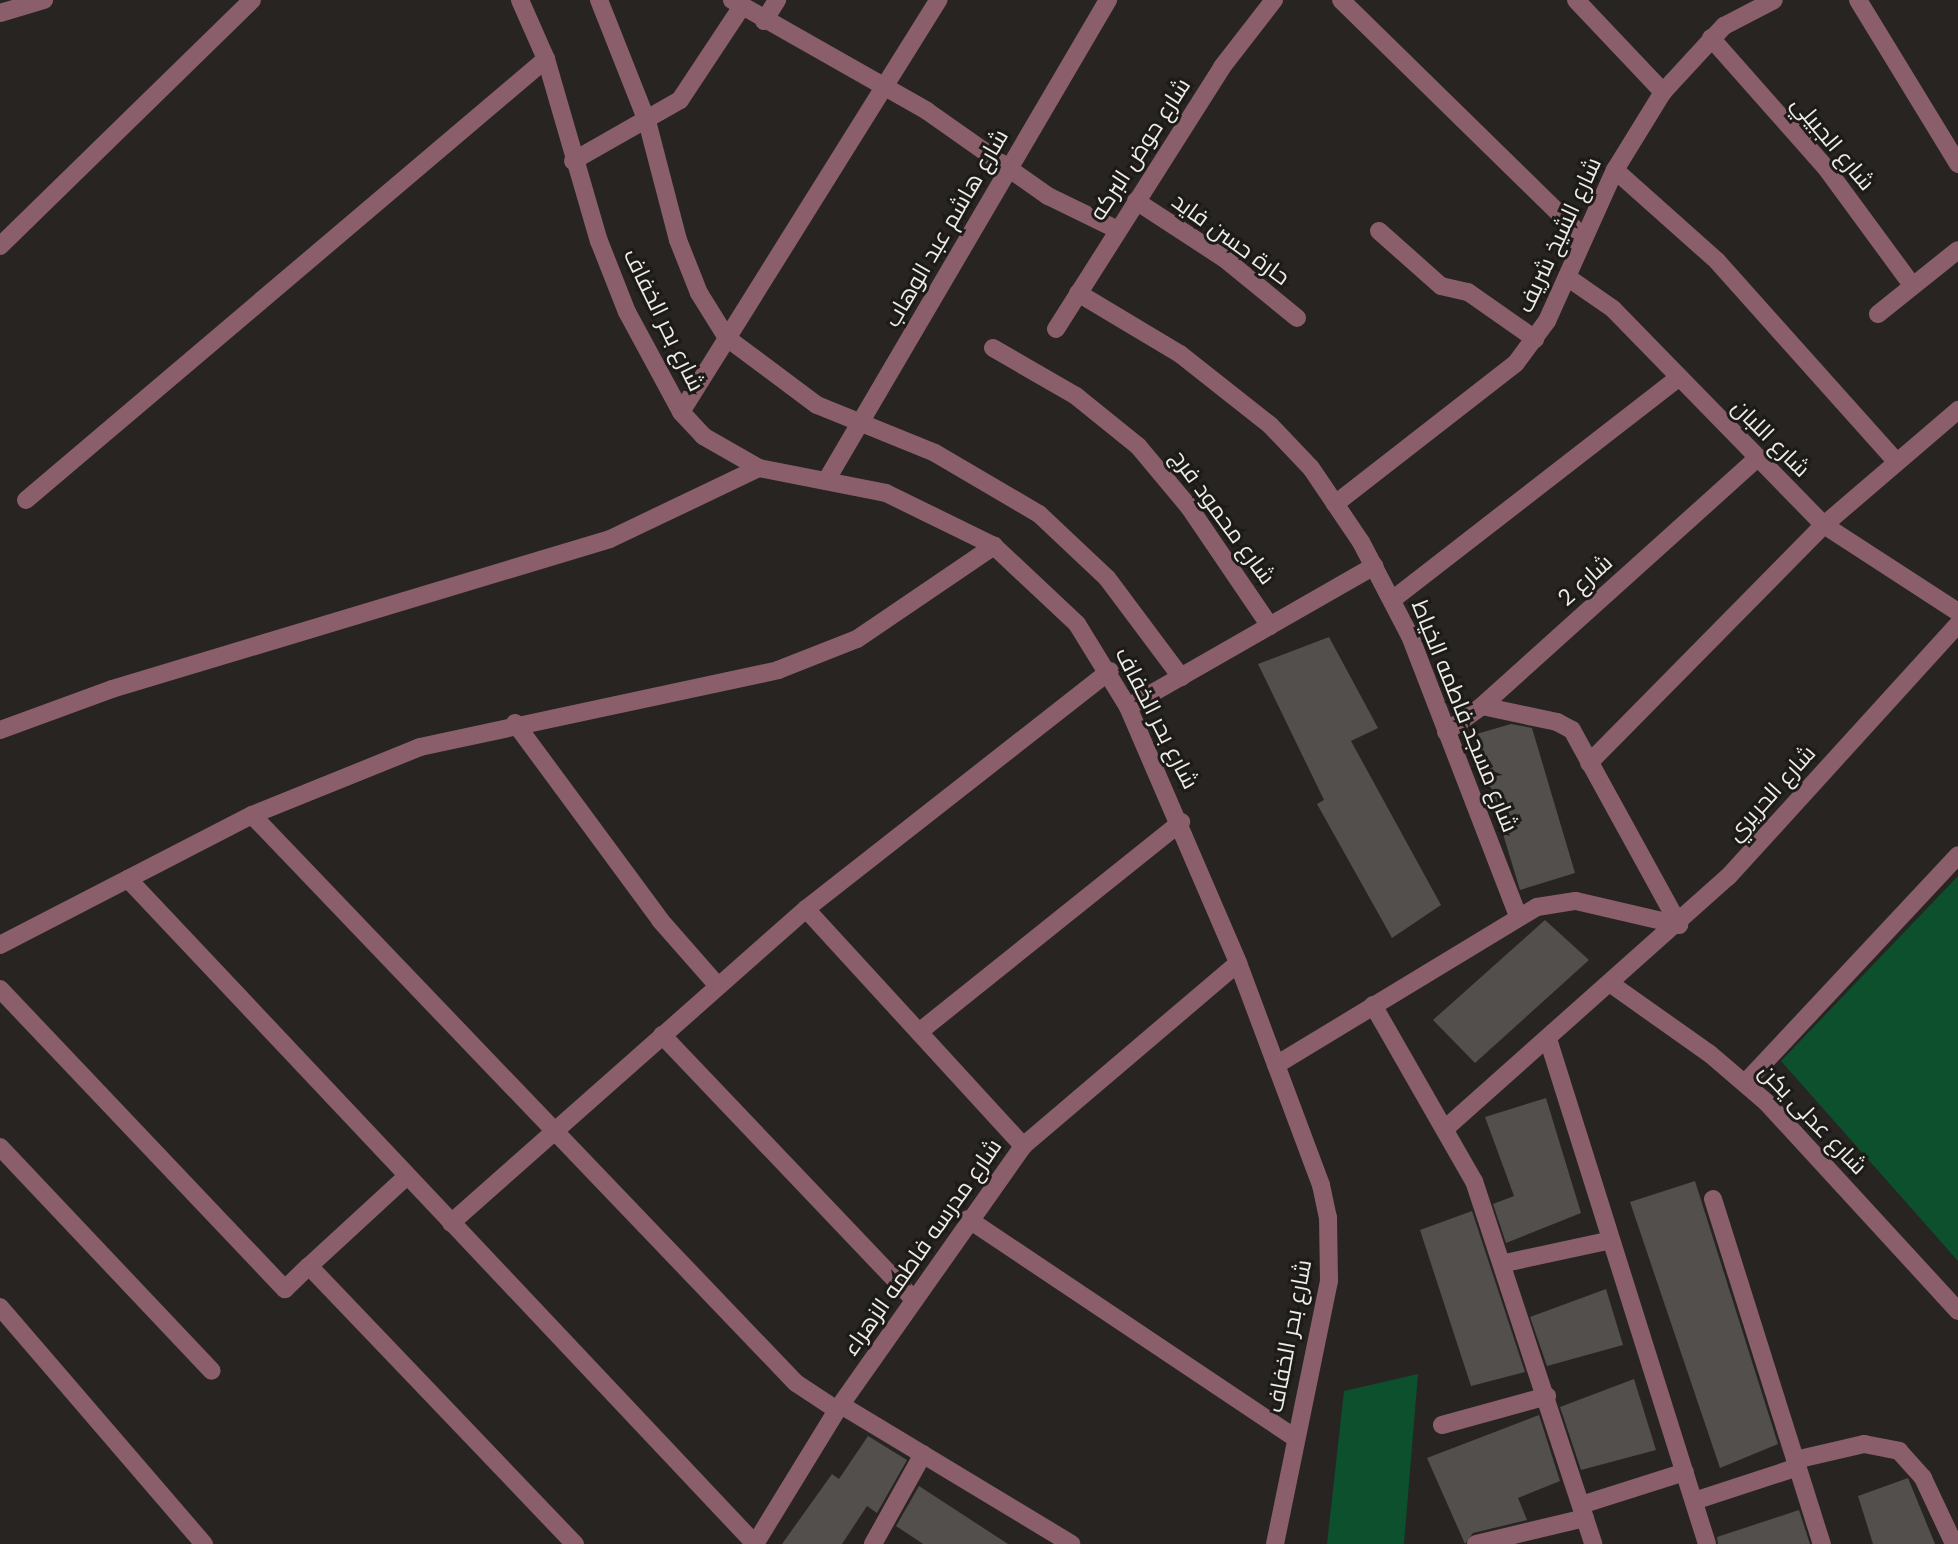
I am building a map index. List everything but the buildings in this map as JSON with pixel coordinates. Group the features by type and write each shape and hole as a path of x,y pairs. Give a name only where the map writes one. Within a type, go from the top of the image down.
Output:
{"street":[{"path":"0,13 44,0"},
{"path":"0,246 253,0"},
{"name":"شارع بحر الخفاف","path":"520,0 546,59 573,161 627,312 681,412 712,442 759,468 886,493 994,546 1077,624 1110,671 1128,707 1181,822 1238,963 1321,1185 1330,1249 1324,1313 1294,1437 1275,1544"},
{"path":"599,0 647,121 678,240 699,293 727,338 817,405 934,453 1039,514 1107,578 1181,677"},
{"path":"764,21 777,0"},
{"path":"681,412 938,0"},
{"name":"شارع هاشم عبد الوهاب","path":"826,481 1108,0"},
{"name":"شارع حوض البركه","path":"1056,329 1222,67 1274,0"},
{"path":"1341,0 1584,238"},
{"path":"1576,0 1663,92"},
{"name":"شارع الشيخ شريف","path":"1335,504 1492,385 1535,339 1567,277 1615,170 1663,92 1711,38 1751,3 1774,0"},
{"path":"1858,0 1958,164"},
{"path":"573,161 647,121 693,86 736,4 884,86 1076,212 1118,230"},
{"name":"شارع الجبيلي","path":"1711,38 1826,169 1912,285"},
{"path":"26,500 546,59"},
{"path":"1615,170 1717,261 1896,461"},
{"name":"حارة حسن فايد","path":"1136,201 1225,260 1297,318"},
{"path":"1379,231 1441,286 1468,292 1535,339"},
{"path":"1878,314 1958,250"},
{"name":"شارع اللبان","path":"1567,277 1613,309 1755,460 1824,525 1958,612"},
{"name":"شارع مسجد فاطمه الخياط","path":"1079,293 1180,354 1270,425 1335,504 1392,600 1518,916"},
{"name":"شارع محمود فرج","path":"993,348 1076,396 1138,446 1189,506 1270,626"},
{"path":"1392,600 1678,378"},
{"path":"1589,763 1824,525 1896,461 1957,414"},
{"name":"شارع 2","path":"1446,732 1482,706 1755,460"},
{"path":"0,730 112,689 610,540 759,468"},
{"path":"0,945 252,815 421,747 515,723 778,670 857,639 994,546"},
{"path":"1128,707 1374,566"},
{"name":"شارع الحريري","path":"1447,1127 1679,925 1958,624"},
{"path":"451,1223 553,1129 806,909 1110,671"},
{"path":"1482,706 1566,725 1679,925"},
{"path":"515,723 660,919 718,986"},
{"path":"252,815 796,1383 923,1454 1072,1544"},
{"path":"919,1032 1181,822"},
{"path":"1745,1083 1958,855"},
{"path":"128,879 755,1544"},
{"path":"1276,1065 1518,916 1555,901 1576,901 1679,925"},
{"path":"806,909 1023,1146"},
{"name":"شارع مدرسه فاطمه الزهراء","path":"755,1544 839,1407 968,1219 1023,1146 1238,963"},
{"name":"شارع عدلى يكن","path":"1611,984 1745,1083 1958,1311"},
{"path":"0,989 285,1289 407,1176"},
{"path":"1373,1005 1447,1127 1475,1181 1505,1264 1593,1544"},
{"path":"662,1035 913,1299"},
{"path":"1548,1040 1707,1544"},
{"path":"0,1147 212,1371"},
{"path":"1713,1199 1822,1544"},
{"path":"968,1219 1294,1437"},
{"path":"1505,1264 1611,1240"},
{"path":"309,1266 575,1544"},
{"path":"0,1307 204,1544"},
{"path":"1442,1425 1547,1396"},
{"path":"1694,1501 1797,1463 1864,1444 1899,1451 1923,1478 1954,1544"},
{"path":"873,1544 923,1454"},
{"path":"1476,1544 1583,1511 1685,1472"}],"green space":[{"path":"1958,876 1958,1261 1781,1061"},
{"path":"1418,1374 1404,1544 1327,1544 1344,1391"}]}
